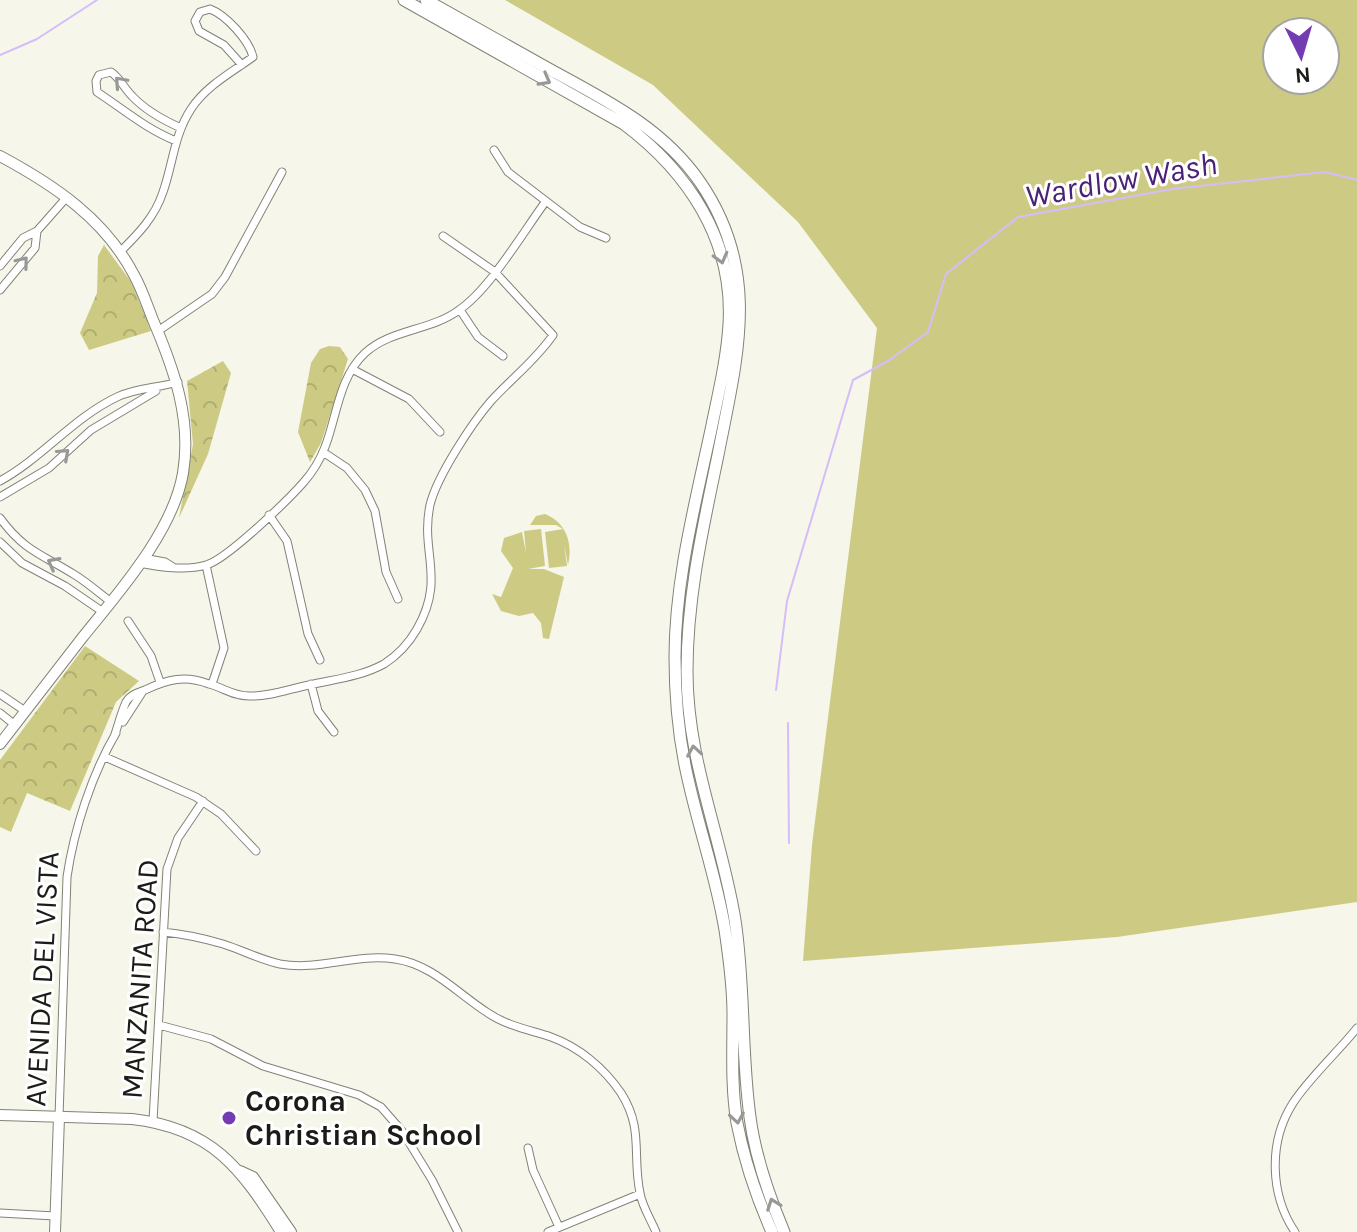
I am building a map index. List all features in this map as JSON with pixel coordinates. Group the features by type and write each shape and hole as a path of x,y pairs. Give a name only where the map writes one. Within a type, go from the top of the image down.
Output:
{"main road":[{"path":"404,0 624,124 647,141 696,197 722,260 729,305 726,353 683,573 675,655 676,697 685,767 725,930 733,1009 737,1122 772,1232"},
{"path":"426,0 615,105 653,130 700,182 721,221 731,249 740,296 740,339 694,573 688,619 687,674 697,768 734,919 742,984 750,1121 764,1176 784,1232"}],"street":[{"path":"120,252 144,228 156,210 176,141 191,108 253,57 251,49 221,15 210,9 200,12 195,21 199,31 224,45 242,65"},
{"path":"176,141 143,126 116,103 97,92 99,75 111,72 118,76 143,107 181,128"},
{"path":"494,150 508,172 580,227 606,238"},
{"path":"0,156 36,175 67,197 103,229 120,252 134,275 178,382 185,443 183,473 165,521 111,602 0,744"},
{"path":"158,331 212,294 237,258 282,172"},
{"path":"0,266 23,238 37,231 67,197"},
{"path":"141,560 162,568 206,565 228,552 303,484 323,452 352,369 375,345 460,310 495,272 546,201"},
{"path":"0,290 35,248 37,231"},
{"path":"443,236 495,272"},
{"name":"AVENIDA DEL VISTA","path":"55,1232 67,877 78,822 126,702 134,693 175,678 193,679 232,694 252,696 345,679 383,664 404,648 426,613 432,594 429,517 434,493 455,452 490,402 543,350 553,335 495,272"},
{"path":"460,310 478,337 503,356"},
{"path":"352,369 409,399 440,432"},
{"path":"0,481 30,463 87,416 116,397 178,382"},
{"path":"0,497 49,468 91,430 164,386"},
{"path":"323,452 347,468 365,490 375,511 386,572 398,599"},
{"path":"269,515 287,541 308,634 320,660"},
{"path":"0,518 16,539 32,552 74,574 111,602"},
{"path":"0,542 22,563 65,586 103,612"},
{"path":"206,565 223,640 220,665 212,684"},
{"path":"128,621 151,656 160,682"},
{"path":"311,684 318,711 334,732"},
{"path":"0,694 25,711"},
{"path":"0,713 15,725"},
{"path":"105,757 203,801 221,814 256,851"},
{"name":"MANZANITA ROAD","path":"153,1121 165,883 178,838 203,801"},
{"path":"163,932 221,943 290,965 305,966 357,957 397,959 419,966 490,1014 516,1027 569,1044 606,1075 620,1092 630,1112 637,1132 640,1194 656,1232"},
{"path":"159,1025 211,1039 263,1066 359,1095 381,1107 402,1131 425,1168 458,1232"},
{"path":"1295,1232 1283,1210 1276,1184 1278,1138 1294,1102 1357,1028"},
{"path":"0,1115 153,1121 186,1132 253,1177 291,1232"},
{"path":"528,1148 533,1170 559,1227"},
{"path":"240,1171 281,1232"},
{"path":"548,1232 640,1194"},
{"path":"0,1213 55,1216"}],"green space":[{"path":"505,0 1357,0 1357,902 1117,937 803,961 812,845 877,328 798,222 653,85"},
{"path":"104,245 132,283 151,331 89,350 80,333 97,293 98,256"},
{"path":"340,347 348,359 321,443 310,462 298,432 311,363 320,349"},
{"path":"223,361 231,373 208,454 179,518 193,444 187,381"},
{"path":"545,514 563,529 556,525 530,525 536,516"},
{"path":"541,529 545,566 528,569 544,569 564,577 549,639 543,638 541,623 533,613 519,616 501,611 492,594 501,597 513,568 501,551 504,538 522,532 526,553 524,531"},
{"path":"563,529 570,549 568,565 564,544 567,566 549,568 545,532"},
{"path":"85,646 139,681 116,702 70,811 27,793 11,832 0,827 0,760"}],"waterway":[{"path":"0,55 37,39 97,0"},
{"name":"Wardlow Wash","path":"776,690 787,601 853,380 888,361 928,332 946,274 1018,217 1172,189 1325,172 1357,180"},
{"name":"Wardlow Wash","path":"788,723 789,843"}],"place":[{"name":"Corona Christian School","path":"229,1118"}]}
